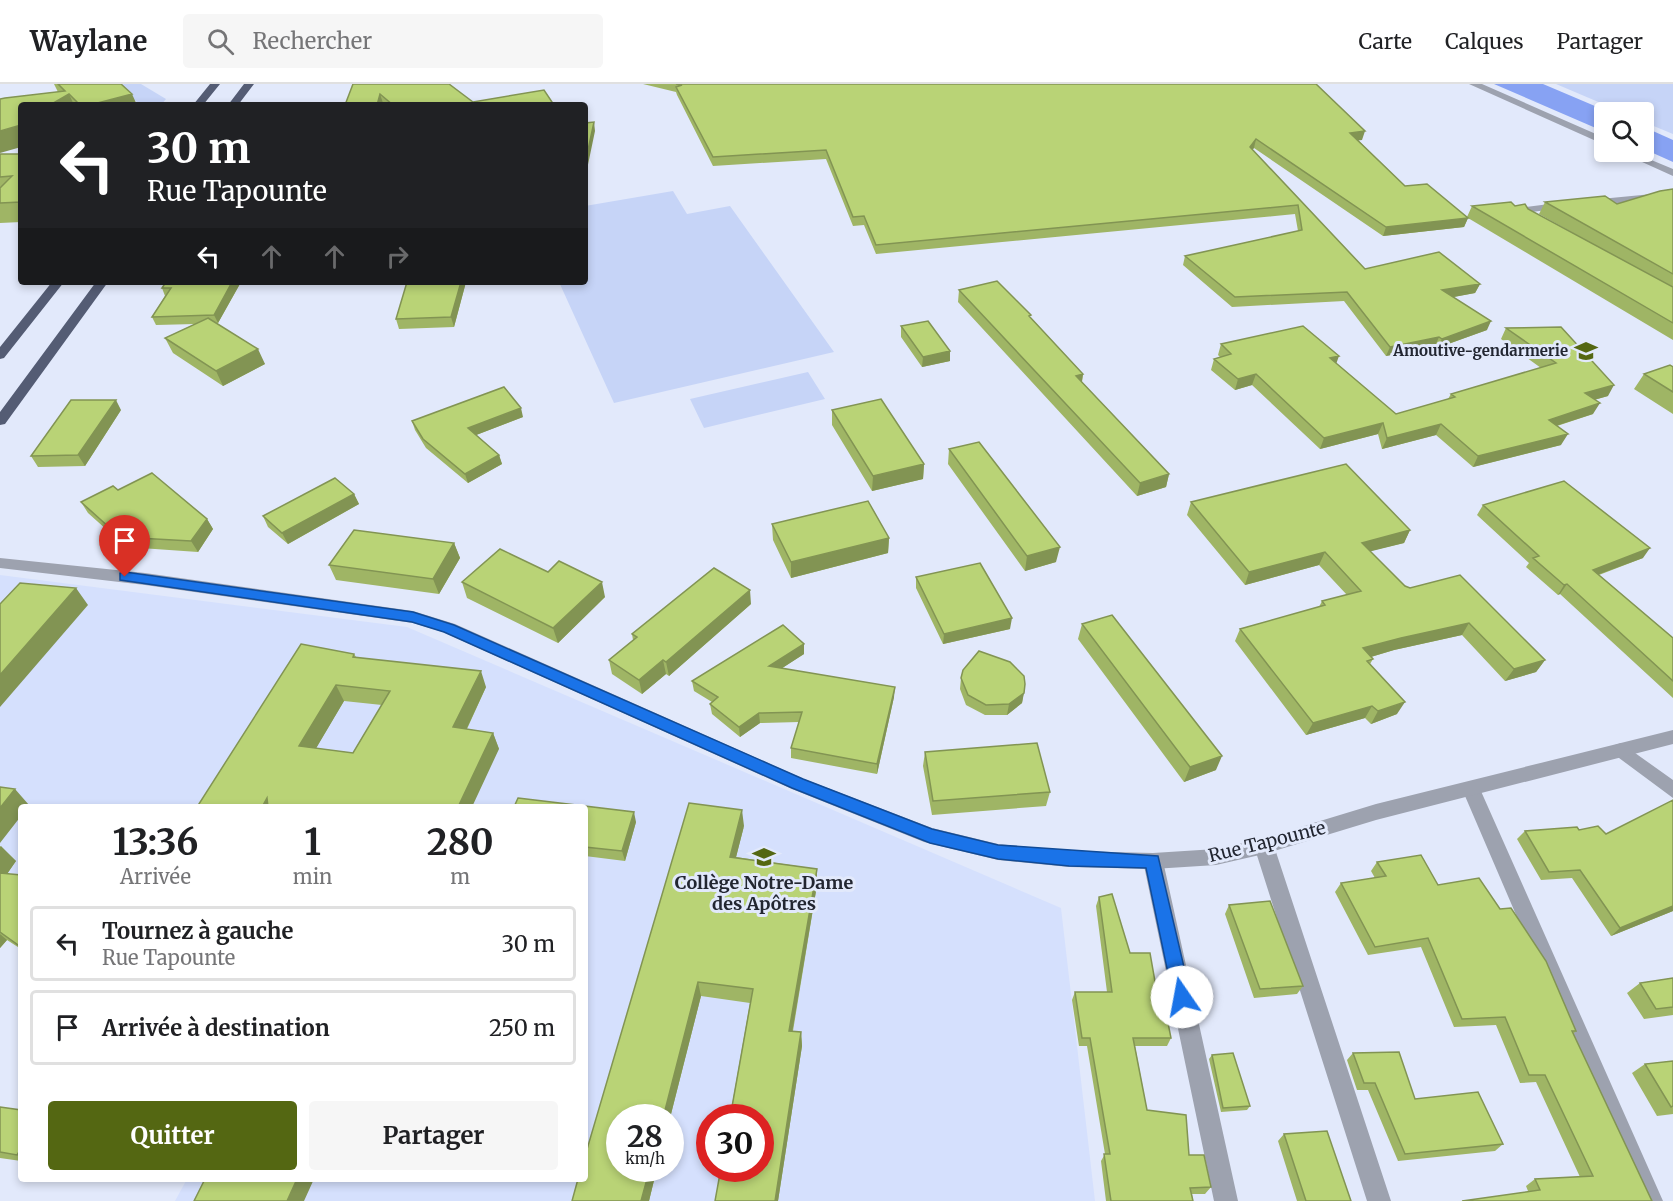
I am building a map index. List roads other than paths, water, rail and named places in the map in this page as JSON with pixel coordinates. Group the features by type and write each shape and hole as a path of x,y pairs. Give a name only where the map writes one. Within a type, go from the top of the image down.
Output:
{"highway":[{"path":"200,102 215,84"},
{"path":"235,102 249,84"},
{"path":"0,355 56,285"},
{"path":"0,421 100,285"}],"street":[{"path":"1474,84 1594,137"},
{"path":"1648,162 1673,173"},
{"path":"1549,228 1528,216 1526,210 1673,195"},
{"name":"Rue Tapounte","path":"0,563 145,579 413,617 449,628 798,784 930,836 998,852 1069,859 1153,861 1216,857 1264,846 1376,812 1673,737"},
{"path":"1621,750 1673,790"},
{"path":"1471,789 1651,1201"},
{"path":"1264,846 1378,1201"},
{"path":"1153,861 1226,1201"}],"water":[{"path":"1494,84 1543,84 1594,106 1594,127"},
{"path":"1654,131 1673,140 1673,162 1654,153"}],"place":[{"name":"Amoutive-gendarmerie","path":"1586,351"},
{"name":"Collège Notre-Dame des Apôtres","path":"764,857"}]}
